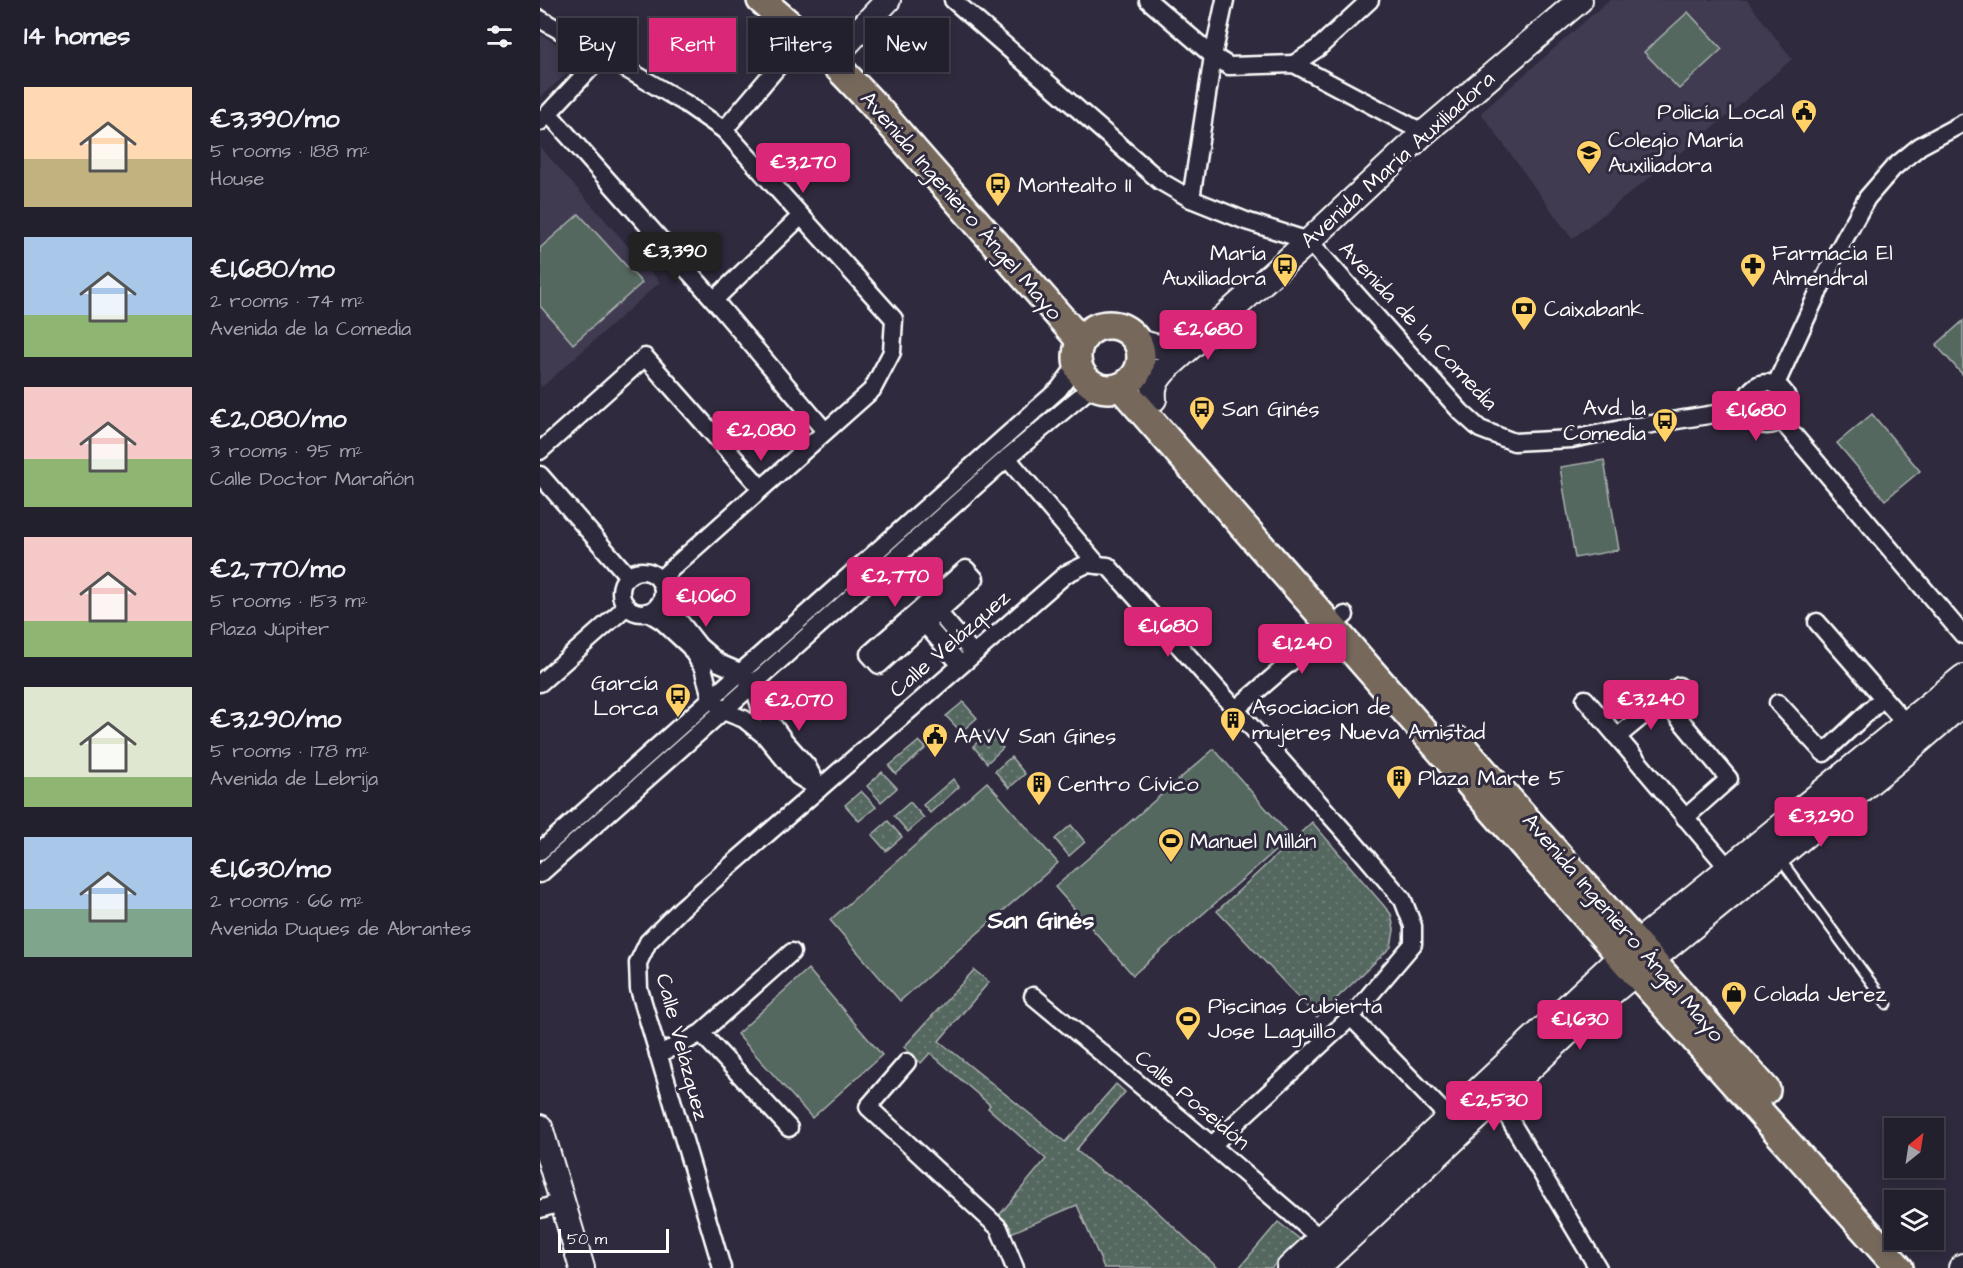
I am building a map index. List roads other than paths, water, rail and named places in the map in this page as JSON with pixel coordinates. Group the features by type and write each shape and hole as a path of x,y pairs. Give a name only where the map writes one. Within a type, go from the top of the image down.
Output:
{"main road":[{"name":"Avenida Ingeniero Ángel Mayo","path":"761,0 781,18"},
{"name":"Avenida Ingeniero Ángel Mayo","path":"783,0 805,18"},
{"path":"853,37 888,0"},
{"name":"Avenida María Auxiliadora","path":"1127,382 1167,368 1309,241 1424,133 1580,0"},
{"name":"Avenida Ingeniero Ángel Mayo","path":"853,64 889,100 1083,345 1083,377 1094,385"},
{"name":"Avenida Ingeniero Ángel Mayo","path":"842,72 1083,345"},
{"name":"Avenida María Auxiliadora","path":"1137,340 1149,346 1172,348 1218,322"},
{"name":"Avenida Ingeniero Ángel Mayo","path":"1083,345 1103,325 1116,325 1128,331 1137,340"},
{"path":"1094,385 1107,389 1127,382 1139,369 1141,357 1137,340"},
{"path":"1154,399 1153,389 1167,368"},
{"name":"Avenida Ingeniero Ángel Mayo","path":"1127,382 1154,399 1338,621"},
{"name":"Avenida Ingeniero Ángel Mayo","path":"1127,382 1636,958 1899,1268"},
{"path":"1289,1268 1328,1245 1729,869 1963,677"},
{"path":"1456,1126 1498,1100 1604,999 1636,958 1778,856 1894,763 1963,703"},
{"name":"Avenida Ingeniero Ángel Mayo","path":"1636,958 1884,1227"},
{"path":"540,1127 551,1206 582,1268"},
{"path":"1317,1268 1328,1245"},
{"name":"Avenida Ingeniero Ángel Mayo","path":"1904,1250 1920,1268"}],"street":[{"path":"953,0 1160,181 1191,199 1246,221 1309,241"},
{"path":"1148,0 1213,56 1228,66 1294,64 1424,133"},
{"path":"1191,199 1213,56 1225,0"},
{"path":"1294,64 1318,48 1370,0"},
{"path":"540,19 558,30"},
{"path":"588,72 544,118 714,300 825,431"},
{"path":"632,72 685,102 724,130 894,319 892,352 872,390 659,580"},
{"path":"724,130 773,72"},
{"path":"1776,384 1815,297 1846,234 1867,198 1893,168 1911,153 1963,123"},
{"path":"714,300 800,217"},
{"name":"Avenida de la Comedia","path":"1309,241 1461,412 1480,429 1514,442 1572,439 1621,429 1746,410"},
{"path":"540,851 1059,389 1083,345"},
{"path":"540,451 645,357 761,489"},
{"path":"1761,383 1776,384 1785,394 1788,408 1781,420 1775,424 1761,425 1751,419 1746,410 1746,399 1750,391 1761,383"},
{"path":"540,874 1007,459 1094,385"},
{"path":"1781,420 1963,634"},
{"path":"1007,459 1098,565 1108,566 1403,900 1413,926 1413,944 1352,1017 1212,1145"},
{"path":"540,474 628,576"},
{"name":"Calle Velázquez","path":"722,1268 639,989 638,963 648,942 690,901 1066,574 1087,564 1098,565"},
{"path":"966,569 975,579 938,612 879,665 869,654 966,569"},
{"path":"634,572 648,572 659,580 662,586 662,599 699,646 718,663 740,672 753,684 761,709 807,766 819,789 798,776 758,730 744,719 723,711 711,697 703,668 690,647 662,621 647,612 634,611 627,606 621,595 621,588 628,576 634,572"},
{"path":"647,612 662,599"},
{"path":"540,683 627,606"},
{"path":"938,612 973,653"},
{"path":"1236,709 1338,621"},
{"path":"1817,622 1906,724"},
{"path":"925,624 960,664"},
{"path":"1617,737 1679,686"},
{"path":"1778,703 1824,753 1883,698"},
{"path":"1585,699 1729,869"},
{"path":"1663,699 1730,779 1685,818"},
{"path":"658,1054 700,1033 792,952"},
{"name":"Calle Poseidón","path":"1033,996 1328,1245"},
{"path":"1352,1017 1456,1126"},
{"path":"700,1033 789,1128"},
{"path":"907,1062 868,1107 999,1228 1015,1268"},
{"path":"1498,1100 1598,1268"}],"lane":[{"path":"1778,856 1887,1005"}],"place":[{"name":"Policía Local","path":"1804,135"},
{"name":"Colegio María Auxiliadora","path":"1589,176"},
{"name":"Montealto II","path":"998,208"},
{"name":"María Auxiliadora","path":"1285,289"},
{"name":"Farmacia El Almendral","path":"1753,289"},
{"name":"Caixabank","path":"1524,332"},
{"name":"San Ginés","path":"1202,432"},
{"name":"Avd. la Comedia","path":"1665,444"},
{"name":"García Lorca","path":"678,719"},
{"name":"Asociacion de mujeres Nueva Amistad","path":"1233,743"},
{"name":"AAVV San Gines","path":"935,759"},
{"name":"Plaza Marte 5","path":"1399,801"},
{"name":"Centro Cívico","path":"1039,807"},
{"name":"Manuel Millán","path":"1171,864"},
{"name":"Colada Jerez","path":"1734,1017"},
{"name":"Piscinas Cubierta Jose Laguillo","path":"1188,1042"}],"district":[{"name":"San Ginés","path":"1041,921"}]}
